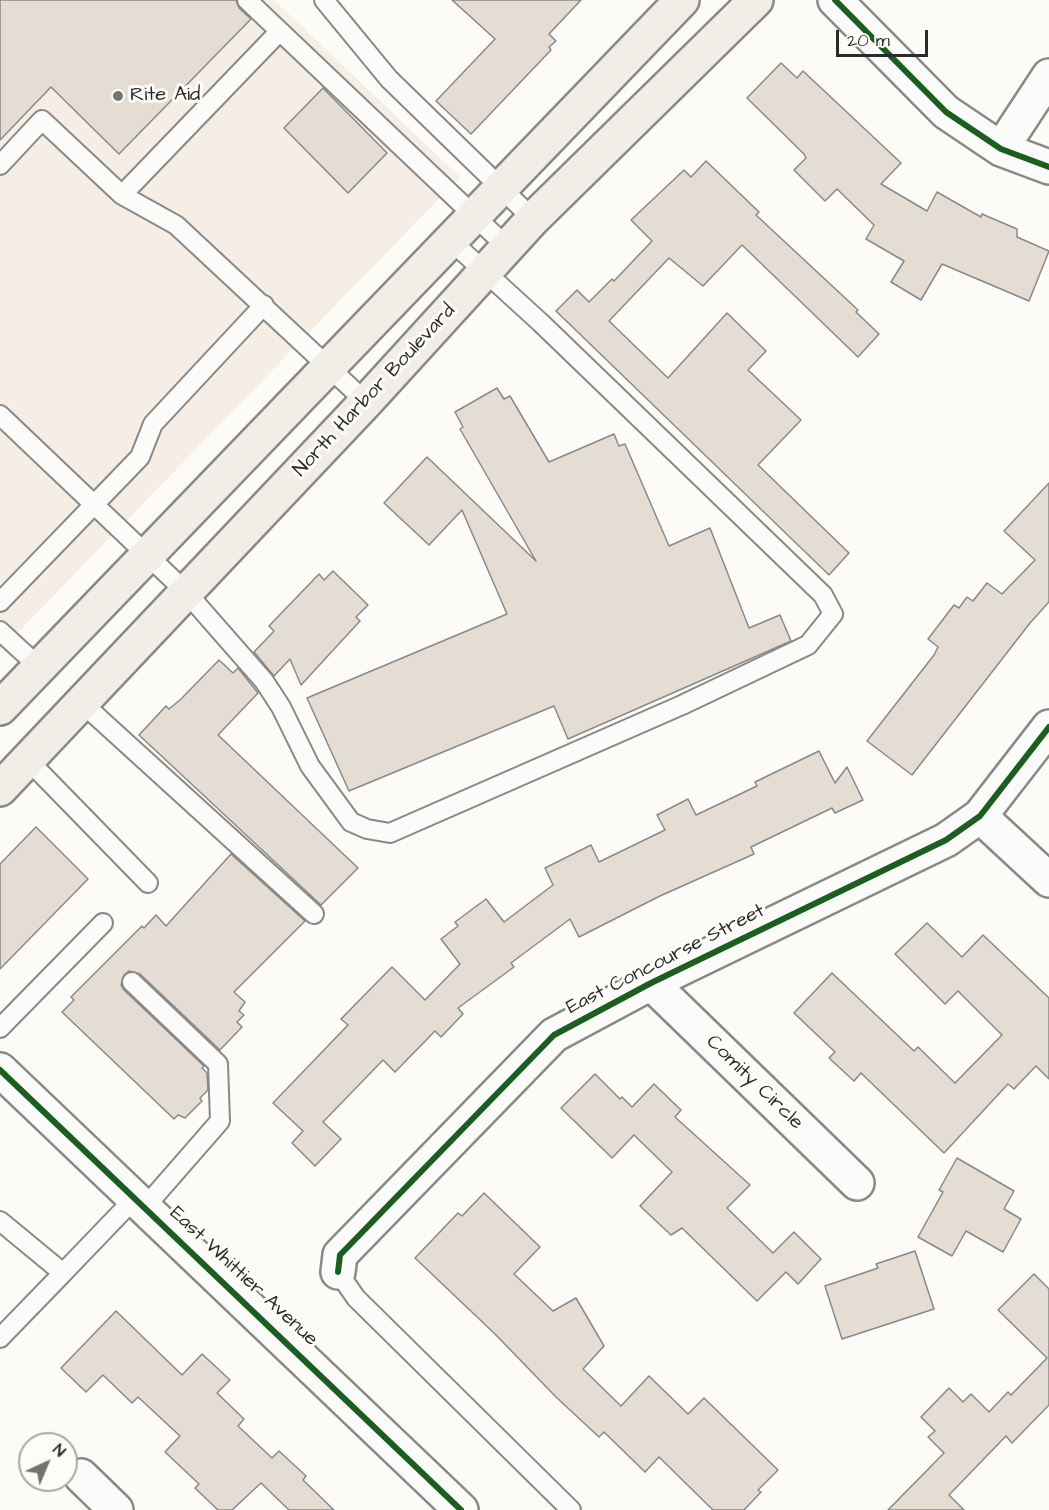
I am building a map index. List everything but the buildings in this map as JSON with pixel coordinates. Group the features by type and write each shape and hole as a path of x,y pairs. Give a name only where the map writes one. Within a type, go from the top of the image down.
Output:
{"main road":[{"path":"0,708 449,239 682,0"},
{"name":"North Harbor Boulevard","path":"0,789 366,402 533,219 756,0"}],"street":[{"path":"835,0 946,112 1001,149 1049,167"},
{"path":"1001,149 1049,75"},
{"name":"East Concourse Street","path":"338,1272 340,1255 554,1035 651,983 946,840 980,816 1049,727"},
{"path":"980,816 1049,879"},
{"name":"Comity Circle","path":"651,983 857,1183"},
{"name":"East Whittier Avenue","path":"0,1070 461,1510"},
{"path":"81,1476 116,1510"}],"lane":[{"path":"247,0 474,214 507,248"},
{"path":"324,0 389,79 533,219"},
{"path":"122,195 279,32"},
{"path":"0,165 42,120 122,195 176,225 366,402"},
{"path":"0,415 186,592 264,681 310,766 351,822 367,829 390,833 682,705 808,645 833,614 823,595 549,330 483,273 449,239"},
{"path":"0,602 140,457 153,424 264,305"},
{"path":"0,631 39,667"},
{"path":"81,702 314,914"},
{"path":"28,760 148,883"},
{"path":"0,1028 103,923"},
{"path":"0,1338 63,1273 140,1203 220,1121 218,1064 132,982"},
{"path":"0,1221 63,1273"},
{"path":"338,1272 356,1298 571,1510"}],"shaded area":[{"path":"0,0 274,0 460,177 0,651"}],"cycle path":[{"path":"835,0 946,112 1001,149 1049,167"},
{"path":"338,1272 340,1255 554,1035 651,983 946,840 980,816 1049,727"},
{"path":"0,1070 461,1510"}],"place":[{"name":"Rite Aid","path":"118,96"}]}
